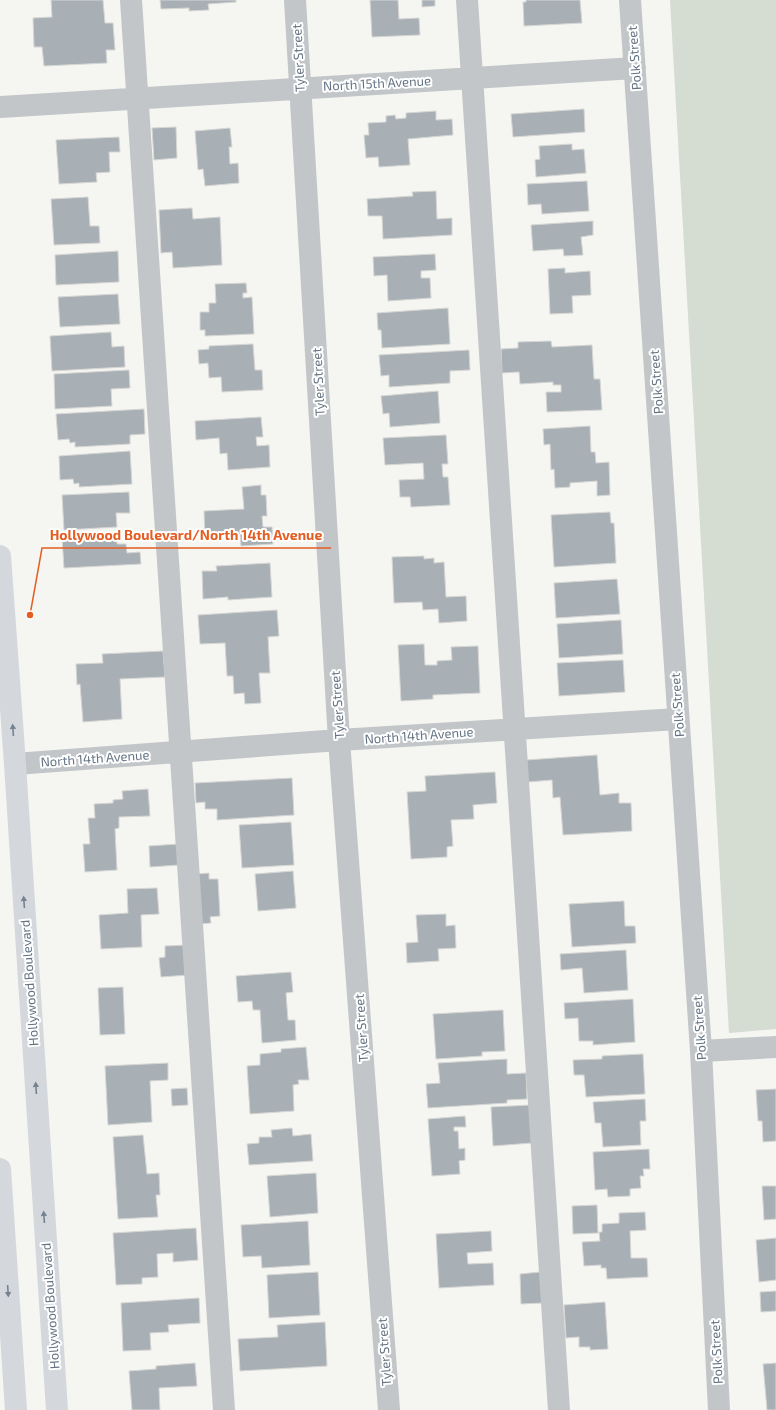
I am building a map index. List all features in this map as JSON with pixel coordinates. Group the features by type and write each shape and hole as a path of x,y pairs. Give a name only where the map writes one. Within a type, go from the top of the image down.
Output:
{"main road":[{"name":"Hollywood Boulevard","path":"0,556 57,1410"},
{"path":"0,1169 16,1410"}],"street":[{"path":"131,0 224,1410"},
{"name":"Tyler Street","path":"295,0 339,740 389,1410"},
{"path":"467,0 559,1410"},
{"name":"Polk Street","path":"630,0 700,1051 719,1410"},
{"name":"North 15th Avenue","path":"0,108 138,98 634,68"},
{"name":"North 14th Avenue","path":"15,764 339,740 678,720"},
{"path":"700,1051 776,1047"}],"shaded area":[{"path":"670,0 776,0 776,1029 729,1033"}],"building":[{"path":"51,0 103,0 105,23 113,23 115,50 106,50 107,63 44,66 42,47 34,47 33,18 52,17"},
{"path":"160,0 236,0 236,2 208,4 209,10 189,11 189,8 161,9"},
{"path":"370,0 398,0 399,19 419,18 420,35 372,37"},
{"path":"422,0 435,0 435,6 422,7"},
{"path":"526,0 580,0 582,23 524,26 523,2 526,2"},
{"path":"584,109 585,132 513,137 511,114"},
{"path":"436,111 436,120 452,119 453,135 408,139 410,165 379,167 378,157 366,158 364,135 369,135 368,123 386,122 386,116 395,115 396,119 406,118 406,113"},
{"path":"176,127 177,158 154,160 152,128"},
{"path":"230,128 232,147 229,147 230,164 238,163 239,183 205,186 203,169 198,170 195,131"},
{"path":"119,137 120,152 109,152 110,172 96,173 97,182 59,184 56,140"},
{"path":"572,144 572,150 584,149 586,173 536,177 535,160 540,159 539,146"},
{"path":"587,181 589,211 542,214 541,204 528,205 527,184"},
{"path":"436,191 437,219 452,218 452,235 383,239 382,216 368,216 367,199 413,196 412,192"},
{"path":"88,197 90,226 99,226 100,243 54,245 51,199"},
{"path":"192,208 193,219 220,217 222,265 173,268 172,252 161,253 159,210"},
{"path":"593,221 593,235 581,237 583,255 564,256 563,249 533,251 531,225"},
{"path":"118,251 119,282 56,285 55,255"},
{"path":"435,254 436,270 421,271 421,278 430,278 431,298 388,301 387,275 374,276 373,257"},
{"path":"565,268 565,273 590,271 591,295 572,296 573,313 550,314 548,269"},
{"path":"246,283 247,293 243,293 243,298 252,297 254,334 205,336 205,330 200,330 200,312 209,312 209,303 216,303 215,284"},
{"path":"118,294 120,324 60,327 58,297"},
{"path":"448,308 450,344 382,348 381,330 378,330 377,313"},
{"path":"111,332 112,347 124,346 125,367 52,371 50,336"},
{"path":"551,341 552,347 592,345 594,379 600,379 602,410 547,412 546,392 561,392 561,385 553,385 553,382 520,384 519,372 502,373 501,349 518,348 518,342"},
{"path":"253,344 255,370 262,370 263,390 222,392 221,377 209,378 208,363 199,364 198,350 209,349 209,346"},
{"path":"469,350 470,370 450,371 450,383 389,387 389,375 381,376 379,355"},
{"path":"129,370 130,388 111,389 112,406 55,409 54,374"},
{"path":"438,391 440,423 390,427 389,413 383,414 381,396"},
{"path":"144,409 145,434 130,435 130,444 75,447 75,442 70,443 69,439 58,440 56,414"},
{"path":"261,417 263,437 256,437 257,446 269,445 270,467 228,470 227,453 220,454 219,438 196,440 195,421"},
{"path":"590,426 591,452 595,452 596,463 609,462 610,495 597,496 597,481 570,483 570,487 555,488 554,469 551,470 550,444 544,445 543,429"},
{"path":"446,435 448,464 442,464 443,477 448,477 450,505 411,507 410,497 400,497 399,480 424,479 423,463 385,465 383,438"},
{"path":"130,451 132,484 79,487 79,483 74,484 73,479 60,480 59,456"},
{"path":"261,485 261,495 266,495 267,516 262,516 263,527 272,527 273,544 241,546 240,534 220,535 221,540 205,541 204,511 244,509 242,487"},
{"path":"129,492 130,513 116,513 117,527 64,530 62,495"},
{"path":"610,512 611,523 614,523 616,563 554,567 551,515"},
{"path":"117,533 117,544 126,544 127,553 140,552 141,564 64,568 62,537"},
{"path":"424,556 424,559 434,558 434,563 444,562 446,597 466,596 467,621 439,623 438,609 423,610 422,602 394,603 392,557"},
{"path":"270,563 272,597 228,600 228,597 203,599 202,571 217,571 216,566"},
{"path":"617,579 620,614 556,618 554,583"},
{"path":"277,610 279,636 268,637 270,673 259,673 261,703 245,704 244,693 234,694 233,676 227,676 225,643 200,644 198,615"},
{"path":"621,620 623,654 559,658 557,624"},
{"path":"424,644 425,665 437,665 437,661 452,660 451,647 478,646 480,693 433,695 433,699 401,701 398,645"},
{"path":"163,651 165,677 120,679 122,719 83,722 80,684 77,685 76,664 103,663 102,654"},
{"path":"623,660 625,692 559,696 557,663"},
{"path":"597,755 600,795 619,793 619,803 631,803 632,831 563,835 560,797 553,798 552,780 528,782 526,760"},
{"path":"495,772 497,803 473,805 474,819 451,820 453,846 447,847 447,857 411,859 407,792 426,791 425,776"},
{"path":"292,778 294,815 217,820 217,809 205,809 205,802 196,803 195,783"},
{"path":"148,789 150,816 119,817 119,828 115,829 117,870 85,872 83,844 90,844 88,818 95,818 94,804 113,803 113,800 123,799 122,791"},
{"path":"291,822 294,865 242,868 239,825"},
{"path":"178,844 179,865 150,867 149,846"},
{"path":"293,871 296,908 258,911 255,874"},
{"path":"209,873 209,879 218,879 220,916 210,917 211,923 200,924 197,874"},
{"path":"157,888 159,914 141,915 142,947 101,949 99,915 128,913 127,889"},
{"path":"624,901 625,926 635,926 636,943 572,947 569,904"},
{"path":"446,914 446,926 455,925 456,948 438,949 439,961 407,963 406,943 418,942 416,915"},
{"path":"187,945 188,975 161,977 159,958 165,957 165,946"},
{"path":"626,950 628,990 584,993 582,968 561,970 560,954"},
{"path":"291,972 293,992 286,993 288,1020 295,1020 296,1040 262,1043 260,1010 253,1010 252,1001 238,1002 236,976"},
{"path":"123,987 125,1034 100,1035 98,988"},
{"path":"633,999 635,1042 593,1045 593,1041 579,1041 578,1018 565,1019 564,1003"},
{"path":"503,1010 505,1051 482,1052 482,1056 436,1059 433,1014"},
{"path":"306,1047 309,1080 298,1080 299,1084 293,1085 294,1111 250,1114 247,1066 260,1065 260,1054 281,1052 281,1049"},
{"path":"643,1054 645,1094 586,1097 584,1075 574,1075 573,1060 602,1059 602,1056"},
{"path":"507,1059 507,1074 526,1073 527,1099 507,1100 507,1103 428,1108 426,1084 440,1083 438,1063"},
{"path":"168,1063 168,1080 150,1081 152,1122 108,1125 105,1066"},
{"path":"187,1088 188,1105 172,1106 171,1089"},
{"path":"776,1089 776,1141 763,1142 762,1121 758,1121 756,1090"},
{"path":"645,1099 646,1121 640,1121 641,1145 603,1147 601,1123 595,1123 593,1102"},
{"path":"530,1105 532,1143 493,1146 491,1107"},
{"path":"465,1116 466,1127 454,1127 454,1131 458,1131 459,1149 465,1148 465,1160 459,1161 460,1174 432,1176 428,1119"},
{"path":"292,1128 293,1136 311,1134 313,1161 249,1165 247,1144 259,1143 259,1137 272,1137 271,1130"},
{"path":"143,1135 147,1174 159,1173 160,1195 156,1195 158,1217 118,1219 113,1137"},
{"path":"649,1149 650,1169 643,1169 644,1176 640,1176 641,1188 630,1189 630,1196 608,1197 607,1189 595,1190 593,1152"},
{"path":"316,1173 318,1213 270,1217 267,1176"},
{"path":"762,1186 776,1186 776,1219 764,1220"},
{"path":"597,1205 598,1233 573,1234 572,1206"},
{"path":"645,1212 646,1230 630,1231 631,1258 647,1258 648,1277 607,1279 606,1268 601,1268 601,1265 584,1266 582,1242 600,1241 599,1232 602,1232 602,1224 619,1223 619,1213"},
{"path":"308,1221 310,1265 262,1268 261,1256 243,1257 241,1225"},
{"path":"196,1228 198,1260 173,1262 173,1253 157,1254 158,1277 142,1278 142,1284 116,1285 113,1233"},
{"path":"491,1231 492,1251 467,1253 468,1264 493,1263 494,1285 439,1288 436,1234"},
{"path":"776,1238 776,1280 759,1282 756,1240"},
{"path":"318,1272 320,1315 269,1318 267,1275"},
{"path":"540,1272 542,1303 521,1304 520,1274"},
{"path":"776,1291 776,1311 761,1312 760,1292"},
{"path":"199,1298 200,1323 168,1325 169,1332 150,1333 151,1350 123,1351 121,1303"},
{"path":"605,1302 608,1349 590,1350 590,1347 579,1347 579,1337 566,1338 564,1305"},
{"path":"325,1322 327,1366 240,1371 238,1339 278,1337 277,1325"},
{"path":"195,1363 197,1386 159,1388 160,1410 132,1410 129,1371 156,1369 156,1366"},
{"path":"776,1363 776,1410 767,1410 763,1364"}],"place":[{"name":"Hollywood Boulevard/North 14th Avenue","path":"30,615"}]}
